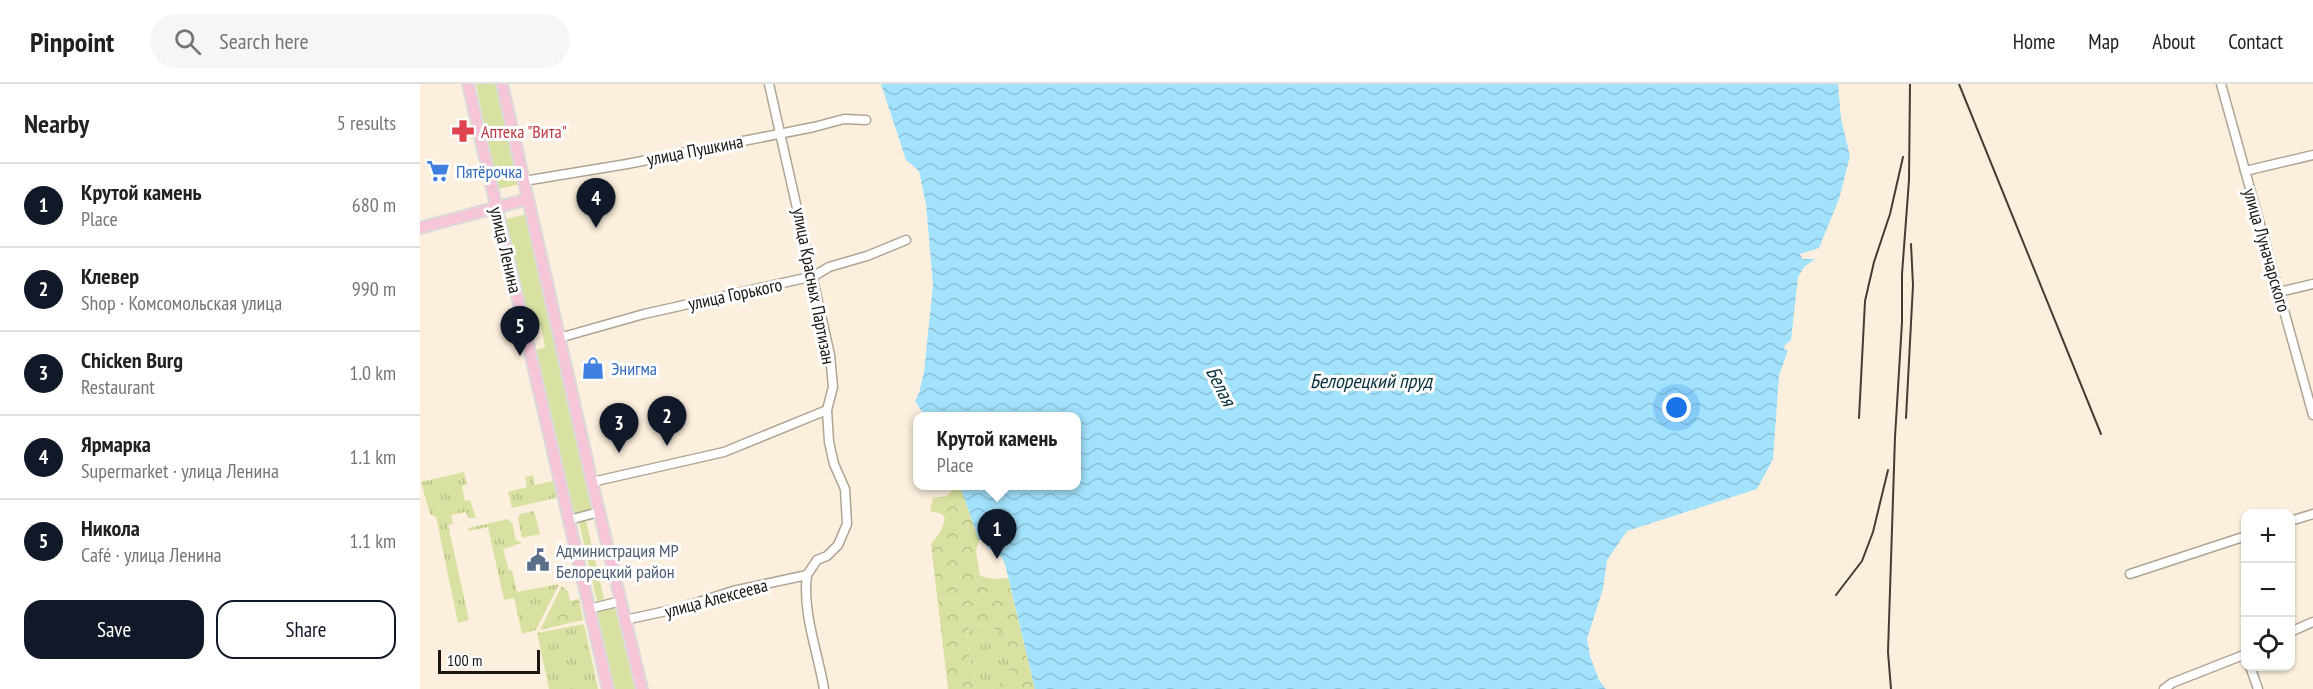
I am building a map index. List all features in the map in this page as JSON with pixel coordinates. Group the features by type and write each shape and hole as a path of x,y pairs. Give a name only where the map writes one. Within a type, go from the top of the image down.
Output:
{"main road":[{"name":"улица Ленина","path":"468,84 608,689"},
{"name":"улица Ленина","path":"502,84 592,482 642,689"},
{"path":"420,228 528,199"}],"street":[{"name":"улица Красных Партизан","path":"769,84 782,132 830,355 833,387 827,410 829,442 834,464 844,489 847,524 838,545 827,556 817,560 807,575"},
{"name":"улица Луначарского","path":"2221,84 2311,400 2313,415"},
{"name":"улица Пушкина","path":"524,181 627,164 782,132 814,128 844,119 866,120"},
{"path":"2245,171 2313,155"},
{"name":"улица Горького","path":"559,338 644,314 814,276 829,267 867,256 906,240"},
{"path":"2279,292 2313,284"},
{"path":"592,482 724,452 827,410"},
{"path":"569,520 599,512"},
{"path":"2295,519 2313,514"},
{"path":"2130,574 2241,538"},
{"path":"807,575 809,614 824,689"},
{"name":"улица Алексеева","path":"625,620 673,610 733,591 807,575"},
{"path":"588,609 621,601"},
{"path":"2295,630 2313,622"},
{"path":"2164,689 2172,683 2241,656"},
{"path":"2252,671 2258,689"}],"green space":[{"path":"476,84 497,84 520,184 498,189"},
{"path":"526,214 593,506 583,512 571,513 534,351 545,347 541,326 529,329 504,220"},
{"path":"464,472 467,484 462,486 465,501 470,500 476,518 468,518 466,512 451,515 453,524 448,525 469,620 458,623 436,517 430,514 421,482"},
{"path":"533,475 535,485 557,480 560,497 512,508 508,492 527,487 525,477"},
{"path":"952,490 961,490 979,540 976,551 980,576 993,579 1008,578 1035,689 992,689 1010,674 1005,634 991,627 975,626 971,615 967,639 975,689 948,689 931,544 941,531 945,519 942,514 930,511 933,498 947,496"},
{"path":"534,511 540,534 522,538 518,518 520,514"},
{"path":"508,519 512,523 516,540 522,543 503,549 509,571 512,570 517,592 559,584 536,630 522,634 514,598 504,600 488,527 469,531 468,528"},
{"path":"586,520 604,599 597,601 579,522"},
{"path":"562,586 568,592 570,601 579,599 583,620 540,630"},
{"path":"601,608 615,608 635,689 613,689 593,612"},
{"path":"971,614 975,626 991,627 1005,634 1011,674 992,689 975,689 967,639"},
{"path":"584,624 598,689 549,689 537,633"}],"water":[{"name":"Белорецкий пруд","path":"881,84 1838,84 1841,119 1850,156 1839,199 1819,248 1800,254 1802,259 1815,259 1804,267 1798,277 1791,340 1785,345 1784,349 1788,350 1779,376 1773,459 1757,489 1627,531 1607,560 1603,589 1587,639 1590,656 1599,680 1606,689 1035,689 1002,557 995,554 994,550 988,549 984,540 979,540 961,490 1081,490 1081,412 922,412 915,401 924,372 933,285 926,204 919,171 906,160"}],"railway":[{"path":"1891,689 1888,652 1902,274 1909,180 1910,84"},
{"path":"1959,84 2101,434"},
{"path":"1859,418 1865,301 1874,262 1890,214 1903,157"},
{"path":"1906,418 1913,285 1911,244"},
{"path":"1836,595 1862,561 1873,532 1888,470"}],"place":[{"name":"Аптека \"Вита\"","path":"463,131"},
{"name":"Пятёрочка","path":"438,171"},
{"name":"Ярмарка","path":"596,228"},
{"name":"Никола","path":"520,356"},
{"name":"Энигма","path":"593,368"},
{"name":"Клевер","path":"667,446"},
{"name":"Chicken Burg","path":"619,453"},
{"name":"Крутой камень","path":"997,559"},
{"name":"Администрация МР Белорецкий район","path":"538,560"}],"water label":[{"name":"Белая","path":"1221,386"}]}
